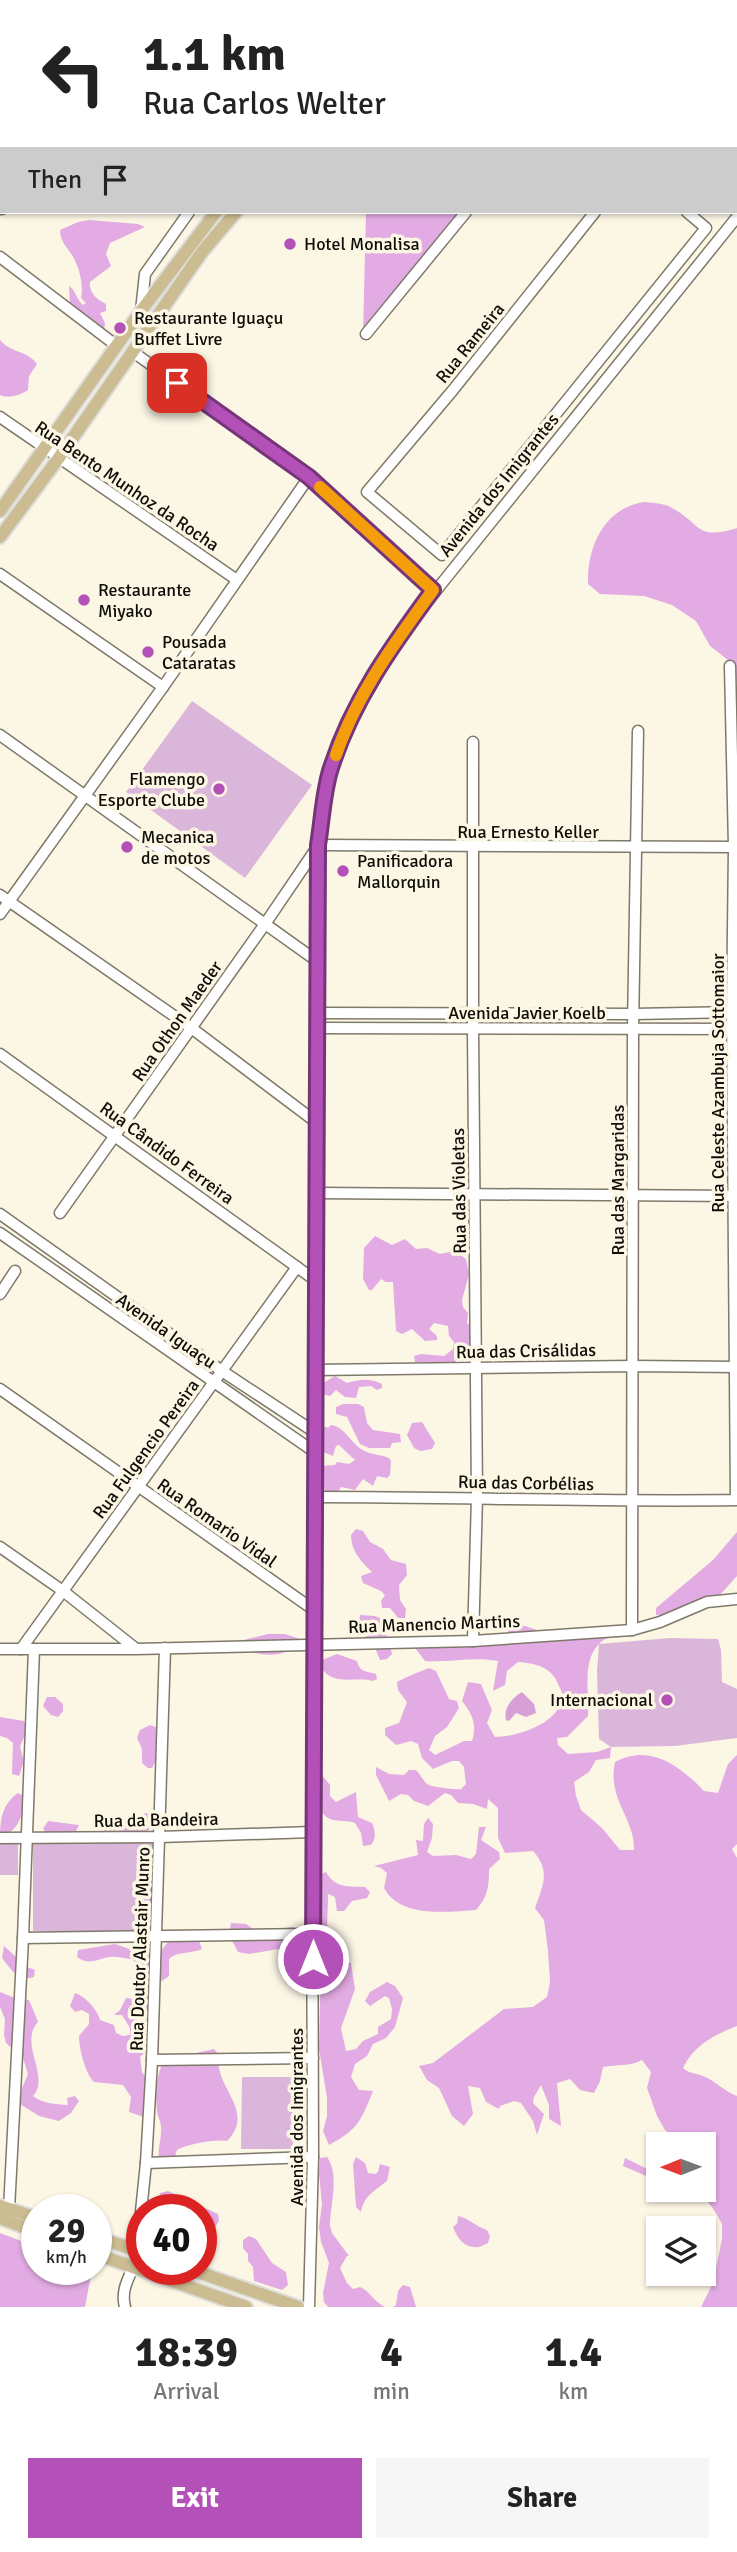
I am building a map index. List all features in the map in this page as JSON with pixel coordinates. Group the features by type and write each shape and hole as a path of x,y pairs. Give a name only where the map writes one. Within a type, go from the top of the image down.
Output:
{"main road":[{"path":"0,511 141,311 214,214"},
{"path":"0,537 58,459 202,252 234,214"},
{"path":"3,2211 21,2215"},
{"path":"3,2211 21,2222"},
{"path":"217,2279 298,2307"},
{"path":"182,2285 246,2307"}],"street":[{"path":"141,311 145,274 188,214"},
{"path":"366,334 464,214"},
{"name":"Rua Rameira","path":"593,214 453,390 367,492 442,555 706,228 689,214"},
{"name":"Avenida dos Imigrantes","path":"309,2307 313,2157 312,1832 318,845 329,774 346,725 371,679 433,590 737,217"},
{"path":"0,257 117,346"},
{"path":"133,352 309,477 433,590"},
{"name":"Rua Bento Munhoz da Rocha","path":"0,417 237,580"},
{"path":"0,914 4,898 163,687 309,477"},
{"path":"0,574 163,687"},
{"name":"Rua Celeste Azambuja Sottomaior","path":"730,666 736,847 736,1500"},
{"name":"Rua das Margaridas","path":"632,1630 633,1029 638,731"},
{"path":"0,736 317,961"},
{"name":"Rua das Violetas","path":"473,742 477,1368 473,1641"},
{"name":"Rua Ernesto Keller","path":"318,845 474,848 736,847"},
{"name":"Rua Othon Maeder","path":"60,1213 318,845"},
{"path":"4,898 190,1027 316,1122"},
{"name":"Avenida Javier Koelb","path":"316,1013 734,1012"},
{"name":"Avenida Javier Koelb","path":"316,1027 735,1029"},
{"name":"Rua Cândido Ferreira","path":"0,1054 315,1280"},
{"path":"316,1192 736,1196"},
{"name":"Avenida Iguaçu","path":"0,1214 222,1371 316,1433"},
{"name":"Avenida Iguaçu","path":"0,1233 316,1453"},
{"name":"Rua Fulgencio Pereira","path":"21,1649 297,1267"},
{"path":"0,1294 15,1271"},
{"name":"Rua das Crisálidas","path":"315,1370 736,1367"},
{"name":"Rua Romario Vidal","path":"0,1389 314,1610"},
{"name":"Rua das Corbélias","path":"316,1497 477,1497 633,1502 736,1500"},
{"path":"0,1548 63,1591 136,1649"},
{"name":"Rua Manencio Martins","path":"0,1649 136,1649 473,1641 632,1630 660,1622 707,1602 737,1600"},
{"name":"Rua Doutor Alastair Munro","path":"144,2194 152,2060 165,1648"},
{"path":"3,2211 23,1938 34,1649"},
{"name":"Rua da Bandeira","path":"0,1838 312,1832"},
{"path":"23,1938 313,1934"},
{"path":"152,2060 313,2058"},
{"path":"146,2163 313,2157"},
{"path":"125,2307 123,2296 126,2282"}],"shaded area":[{"path":"366,214 459,214 363,335"},
{"path":"89,220 138,224 145,227 110,243 106,254 111,266 90,282 94,296 106,304 106,311 100,313 105,323 104,331 70,305 69,286 83,305 86,303 81,298 77,265 60,234 60,230"},
{"path":"0,340 37,364 29,376 28,390 18,395 0,395"},
{"path":"644,502 669,506 706,532 723,532 737,528 737,684 734,669 728,660 710,646 696,621 672,605 644,596 600,594 588,584 591,556 601,531 618,512"},
{"name":"Flamengo Esporte Clube","path":"192,701 312,785 245,878 126,792"},
{"path":"375,1236 392,1245 405,1239 416,1249 427,1248 440,1254 455,1251 466,1259 469,1274 462,1300 468,1313 467,1323 472,1329 469,1359 455,1363 415,1362 414,1356 421,1354 444,1356 453,1349 454,1342 449,1336 448,1326 434,1323 429,1329 437,1336 437,1340 425,1341 412,1329 402,1334 396,1331 393,1282 381,1279 369,1290 363,1279 364,1248"},
{"path":"335,1376 347,1383 373,1381 382,1384 382,1388 377,1390 371,1386 359,1387 356,1398 345,1397 336,1390 330,1396 322,1394 320,1385"},
{"path":"358,1404 364,1407 367,1423 373,1430 400,1434 401,1442 392,1443 390,1448 369,1448 360,1444 347,1417 336,1414 336,1407"},
{"path":"422,1422 435,1443 432,1449 421,1451 414,1448 407,1435 412,1423"},
{"path":"331,1425 344,1432 364,1451 389,1458 390,1475 387,1478 377,1476 373,1486 363,1479 355,1490 341,1487 337,1494 327,1493 319,1481 318,1469 321,1466 335,1465 337,1462 349,1464 355,1460 339,1445 336,1446 333,1456 323,1452 322,1436 325,1426 328,1428"},
{"path":"356,1529 363,1531 370,1542 383,1549 391,1560 406,1564 407,1575 399,1585 400,1600 406,1609 405,1618 398,1618 390,1608 382,1608 381,1601 385,1595 363,1583 361,1576 372,1572 353,1547 351,1535"},
{"path":"737,1532 737,1576 718,1597 665,1616 656,1615 656,1608 713,1560"},
{"path":"360,1615 382,1619 392,1654 387,1659 380,1660 374,1645 358,1629"},
{"path":"510,1621 552,1635 581,1633 593,1638 619,1626 593,1651 588,1669 588,1716 567,1737 557,1738 558,1745 568,1754 597,1752 611,1747 610,1758 596,1760 589,1772 574,1782 581,1810 602,1828 620,1850 634,1850 630,1828 615,1787 615,1762 640,1755 652,1756 675,1766 704,1791 718,1793 728,1764 737,1755 737,1844 732,1849 737,1858 737,2026 706,2042 693,2053 683,2068 709,2079 737,2096 737,2307 701,2307 712,2286 716,2286 716,2268 722,2239 722,2224 708,2202 716,2202 716,2132 665,2130 647,2088 651,2072 642,2060 603,2067 594,2093 580,2090 570,2079 557,2083 561,2126 549,2119 549,2105 541,2085 533,2103 544,2114 537,2135 533,2121 521,2103 514,2101 500,2106 499,2109 486,2102 480,2088 468,2086 473,2114 464,2126 452,2116 439,2088 427,2080 419,2066 433,2063 504,2009 533,2007 547,1997 550,1982 544,1920 535,1908 544,1878 539,1858 533,1851 505,1853 498,1838 498,1808 488,1799 487,1809 458,1803 445,1793 428,1806 401,1794 389,1801 376,1775 376,1767 389,1774 404,1775 409,1770 416,1770 427,1784 433,1786 461,1789 466,1784 464,1767 459,1761 433,1769 422,1758 418,1744 411,1741 396,1745 385,1735 385,1728 399,1723 407,1702 398,1690 397,1682 429,1668 436,1671 449,1699 457,1701 459,1708 447,1727 435,1736 429,1750 435,1755 464,1741 472,1741 473,1720 462,1701 468,1682 481,1684 492,1710 487,1723 495,1737 526,1731 555,1713 562,1691 555,1678 542,1667 518,1662 507,1671 505,1685 493,1691 498,1661 425,1661 415,1648 426,1638 441,1636 456,1640 473,1639 487,1634 501,1637 513,1645 507,1637"},
{"path":"268,1634 285,1634 300,1639 295,1646 282,1653 266,1655 242,1649 239,1641"},
{"name":"Internacional","path":"670,1638 718,1639 722,1682 737,1689 737,1738 675,1746 611,1747 599,1739 599,1644"},
{"path":"337,1654 357,1661 362,1670 376,1674 377,1679 345,1680 331,1677 321,1667 322,1660"},
{"path":"522,1692 534,1704 536,1713 526,1717 516,1713 509,1721 506,1720 509,1704"},
{"path":"47,1697 55,1697 63,1704 63,1711 58,1717 51,1715 43,1706"},
{"path":"0,1717 24,1721 26,1729 20,1747 24,1761 19,1776 12,1774 13,1743 0,1736"},
{"path":"150,1725 158,1728 158,1757 152,1768 148,1768 142,1763 142,1749 137,1738 140,1730"},
{"path":"321,1774 330,1785 330,1796 336,1802 356,1792 358,1817 372,1823 374,1829 375,1837 371,1845 363,1846 361,1833 355,1823 333,1820 323,1813 318,1801 317,1787 317,1775"},
{"path":"18,1793 24,1796 19,1821 12,1831 0,1837 3,1813 8,1802"},
{"path":"145,1813 152,1814 151,1828 145,1833 103,1836 108,1823 137,1825"},
{"path":"428,1818 433,1824 427,1852 433,1856 456,1855 471,1859 476,1854 479,1827 486,1827 481,1840 499,1852 500,1859 489,1869 487,1891 476,1910 438,1912 412,1909 391,1898 384,1888 387,1873 374,1866 418,1855 416,1840 423,1841 424,1824"},
{"path":"48,1821 79,1825 74,1835 50,1837 43,1829"},
{"path":"33,1840 152,1840 152,1931 33,1931"},
{"path":"0,1842 18,1842 18,1875 0,1875"},
{"path":"326,1872 338,1884 365,1887 370,1892 367,1898 352,1901 344,1911 337,1911 335,1897 328,1894 327,1924 330,1946 341,1961 351,1963 355,1989 341,2028 346,2051 356,2049 363,2041 378,2034 378,2027 391,2019 389,1998 385,1996 370,2006 365,2001 370,1992 387,1982 395,1986 403,1998 395,2027 386,2038 373,2044 367,2056 355,2064 351,2077 359,2090 373,2091 362,2117 353,2129 329,2145 323,2131 327,2116 327,2098 319,2049 323,1947 318,1882 319,1875"},
{"path":"231,1923 246,1924 256,1931 293,1927 297,1932 297,1947 293,1952 278,1949 249,1954 238,1952 229,1935"},
{"path":"170,1940 199,1941 202,1949 169,1959 169,1976 159,1983 146,1976 132,1959 112,1957 89,1961 77,1957 78,1950 115,1944 155,1958"},
{"path":"4,1946 27,1967 35,1970 34,1977 23,1978 12,1971 2,1958"},
{"path":"0,1992 29,2000 38,2022 31,2040 39,2079 33,2096 54,2104 68,2105 67,2098 75,2096 79,2101 71,2113 59,2121 39,2116 20,2104 22,2088 28,2074 23,2058 6,2043"},
{"path":"145,1992 149,2002 145,2052 140,2057 142,2072 146,2078 144,2117 129,2112 131,2097 123,2085 94,2082 91,2078 83,2060 79,2036 89,2024 89,2014 82,2010 75,2012 70,2006 75,1993 87,2000 100,2020 114,2025 116,2033 130,2035 130,2028 122,2015 114,2015 126,1998 134,1999"},
{"path":"214,2049 219,2055 222,2078 236,2109 238,2119 235,2130 227,2141 209,2141 188,2146 177,2150 174,2159 159,2161 161,2127 156,2091 164,2060"},
{"path":"242,2077 293,2077 293,2149 241,2149"},
{"path":"327,2157 334,2181 330,2226 349,2256 340,2268 353,2289 360,2287 385,2307 328,2307 324,2302 323,2293 329,2263 319,2227 322,2204 319,2174 320,2158"},
{"path":"356,2157 365,2163 368,2173 378,2172 380,2164 390,2167 387,2181 367,2197 361,2212 356,2207 353,2164"},
{"path":"625,2158 646,2168 646,2177 644,2175 623,2166"},
{"path":"458,2216 487,2230 490,2236 488,2243 471,2247 462,2242 453,2227 457,2224"},
{"path":"0,2233 21,2241 21,2285 89,2285 85,2307 0,2307"},
{"path":"249,2236 256,2239 272,2263 286,2272 288,2285 282,2290 254,2281 253,2267 243,2248 243,2240"},
{"path":"403,2285 410,2287 416,2307 393,2307"}],"slow traffic":[{"path":"320,487 433,590 371,679 346,725 336,755"}],"place":[{"name":"Hotel Monalisa","path":"290,244"},
{"name":"Restaurante Iguaçu Buffet Livre","path":"120,328"},
{"name":"Restaurante Miyako","path":"84,600"},
{"name":"Pousada Cataratas","path":"148,652"},
{"name":"Flamengo Esporte Clube","path":"219,789"},
{"name":"Mecanica de motos","path":"127,847"},
{"name":"Panificadora Mallorquin","path":"343,871"},
{"name":"Internacional","path":"667,1700"}],"route":[{"path":"177,383 309,477 433,590 371,679 346,725 329,774 318,845 313,1959"}]}
